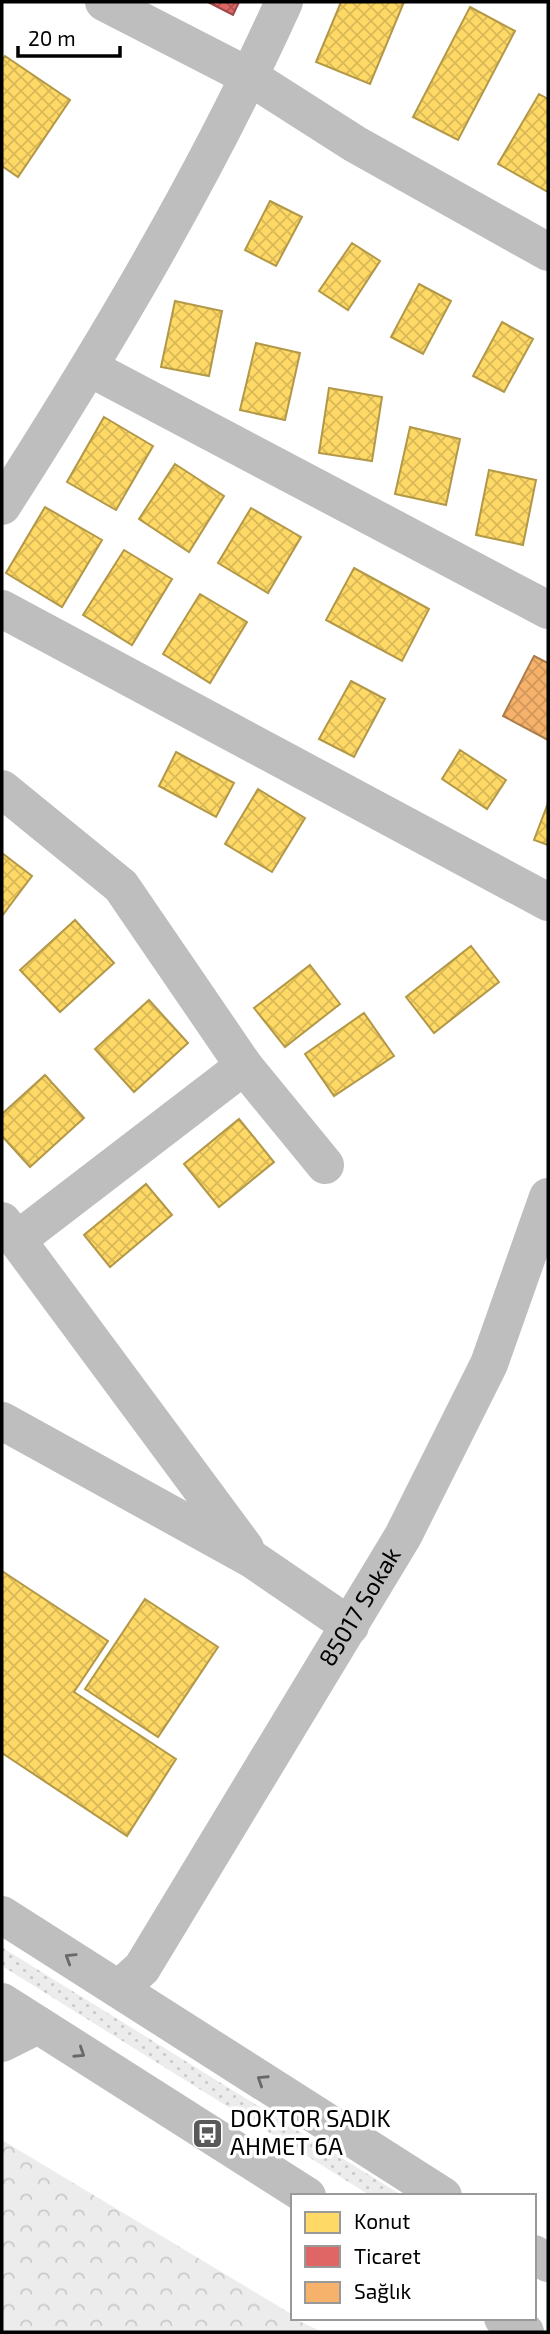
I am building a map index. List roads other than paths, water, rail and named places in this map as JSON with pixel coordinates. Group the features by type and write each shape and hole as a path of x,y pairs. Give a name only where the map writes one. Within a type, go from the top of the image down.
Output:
{"street":[{"path":"104,2 250,77 355,144 548,252"},
{"path":"2,506 90,368 250,77 284,2"},
{"path":"90,368 548,610"},
{"path":"2,609 548,902"},
{"path":"2,789 121,886 244,1066 325,1166"},
{"path":"244,1066 10,1230 252,1559"},
{"name":"85017 Sokak","path":"119,1989 142,1968 403,1536 489,1364 548,1197"},
{"path":"2,1421 252,1559 350,1626"},
{"path":"2,1915 440,2194"},
{"path":"2,2002 304,2194"},
{"path":"2,2043 38,2025"},
{"path":"506,2320 525,2332"}],"place":[{"name":"DOKTOR SADIK AHMET 6A","path":"207,2133"}]}
